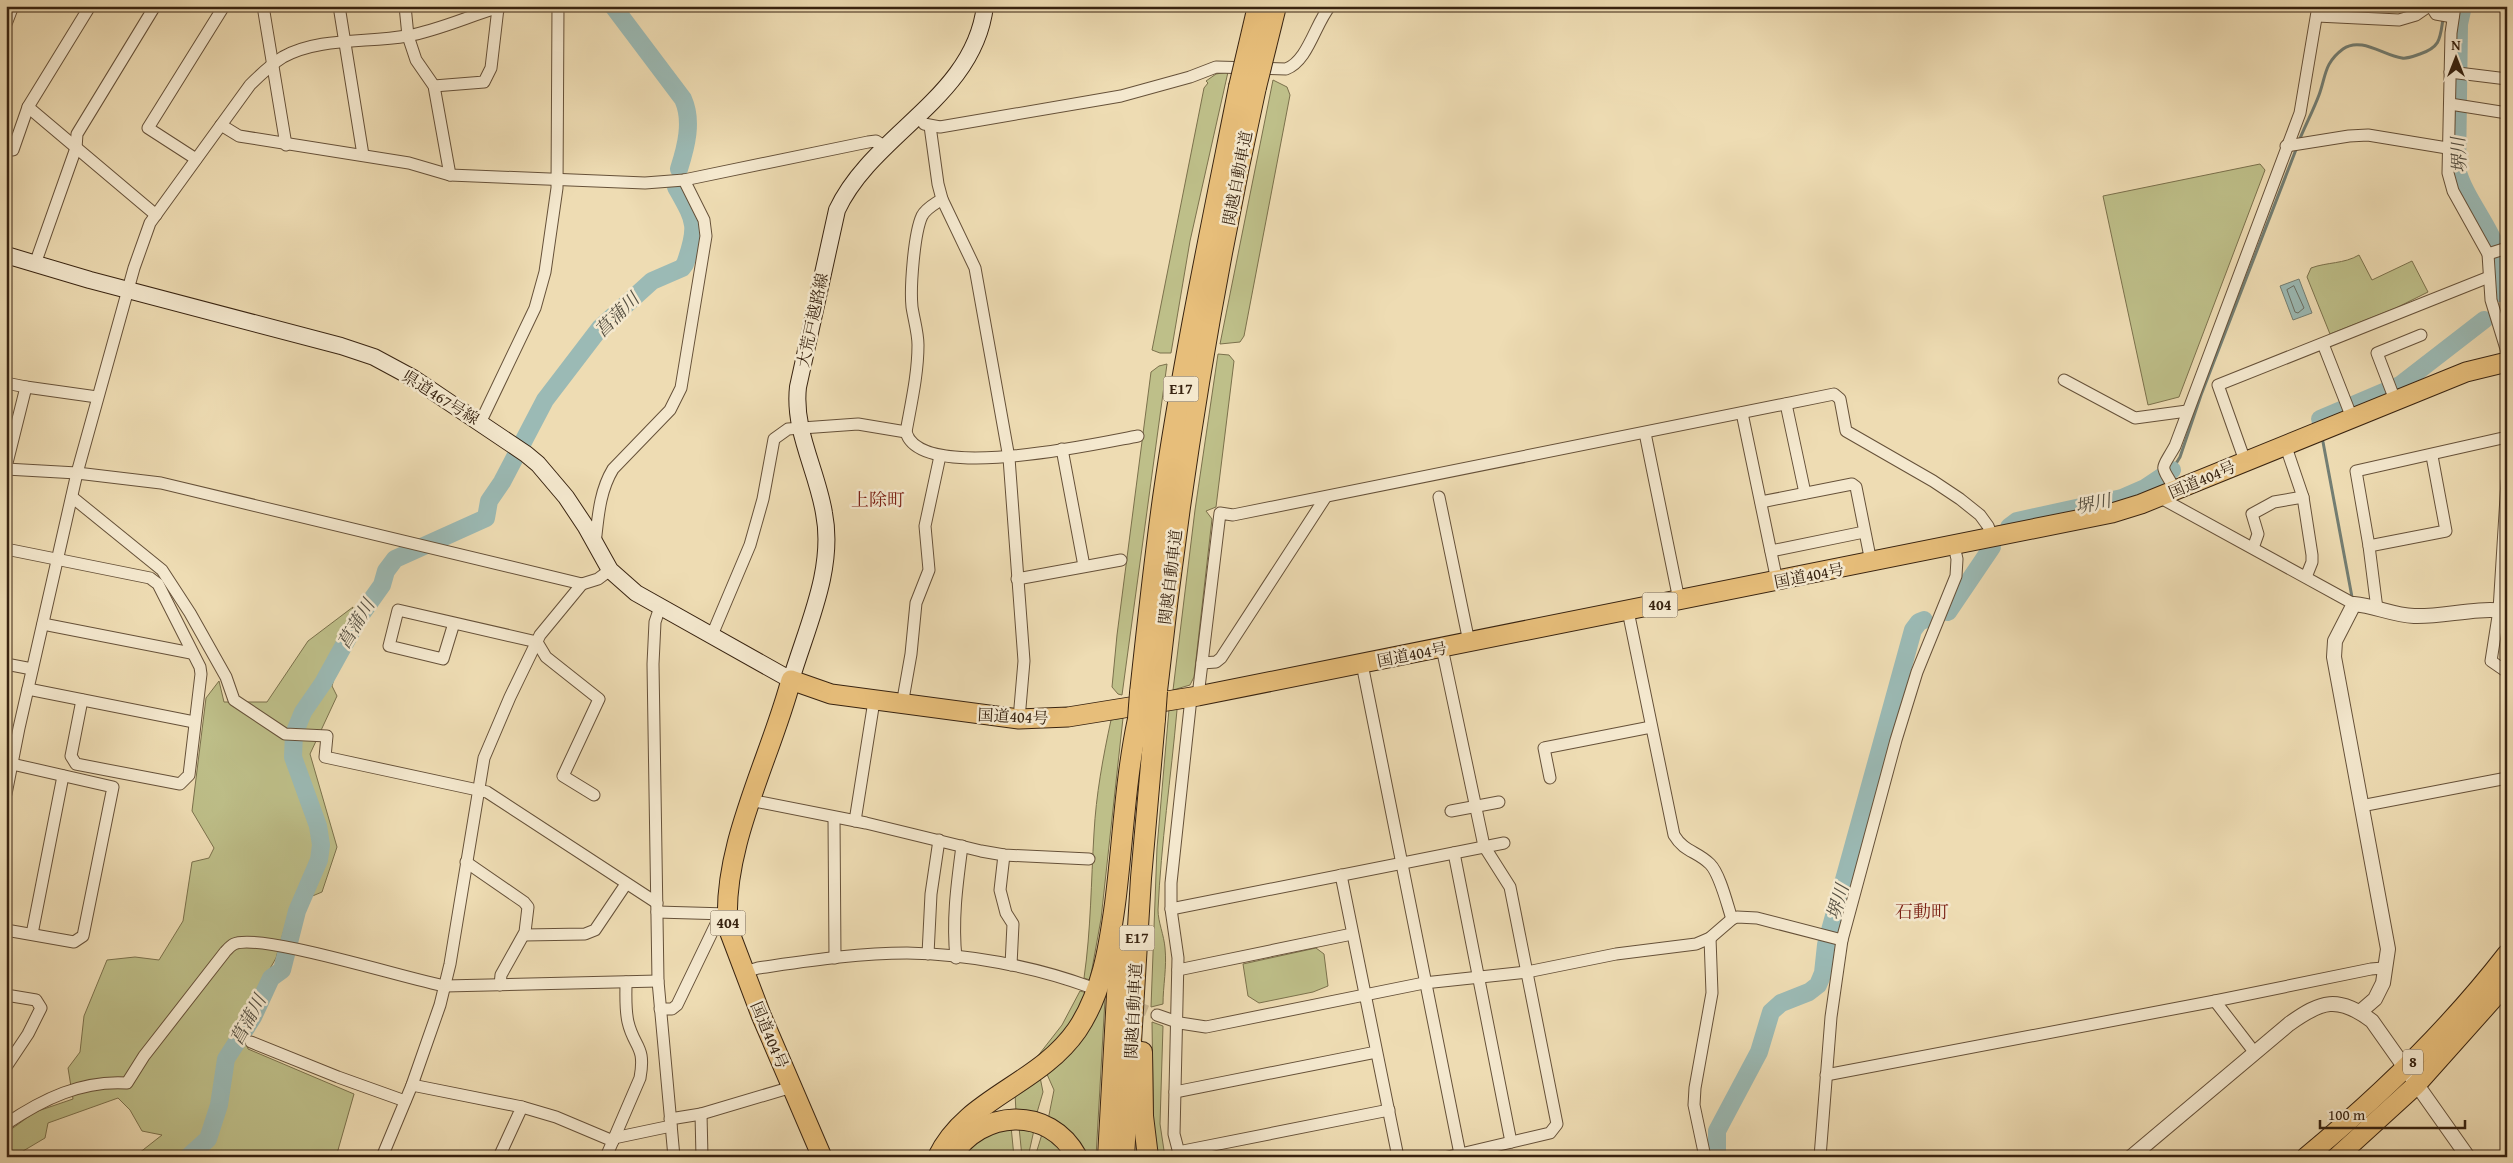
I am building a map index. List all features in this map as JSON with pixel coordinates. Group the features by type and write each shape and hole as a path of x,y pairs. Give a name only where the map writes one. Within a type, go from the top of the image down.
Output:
{"highway":[{"name":"関越自動車道","path":"1108,1157 1123,890 1149,692 1168,588 1193,416 1228,221 1258,6"},
{"name":"関越自動車道","path":"1248,87 1276,6"},
{"name":"国道404号","path":"822,1157 761,1015 728,928 727,914 730,881 750,800 791,680 831,694 902,705 1019,719 1068,717 1194,697 2112,513 2167,484 2245,461 2285,444 2349,411 2392,393 2507,362"},
{"name":"関越自動車道","path":"1124,1157 1148,788 1146,719"},
{"path":"938,1157 950,1135 967,1118 1031,1075 1054,1057 1076,1030 1092,1002 1102,972 1110,938 1131,752 1146,719"},
{"path":"1148,788 1142,1015 1143,1116 1148,1157"},
{"name":"8","path":"2306,1157 2407,1068 2453,1020 2507,954"},
{"name":"8","path":"2337,1157 2416,1085 2507,984"},
{"path":"951,1157 965,1139 979,1128 995,1121 1018,1119 1039,1123 1049,1128 1067,1143 1077,1157"}],"main road":[{"name":"大荒戸越路線","path":"791,680 819,592 826,543 824,513 799,428 796,407 798,387 837,210 848,190 887,148 923,122 945,88 967,61 978,37 986,6"},
{"name":"県道467号線","path":"6,255 251,321 374,357 414,378 481,421 526,454 566,497 586,527 610,570 636,593 791,680"}],"street":[{"path":"6,24 13,6"},
{"path":"6,147 13,150 28,107 90,6"},
{"path":"35,264 76,148 77,134 155,6"},
{"path":"196,159 148,128 224,6"},
{"path":"263,6 274,63 286,145"},
{"path":"339,6 364,156"},
{"path":"405,6 408,36 420,68 434,86 450,175"},
{"path":"481,421 535,308 545,272 557,180 558,6"},
{"path":"1019,719 1024,661 1009,458 975,268 942,199 923,122 940,127 1121,96 1190,77 1216,67 1286,69 1302,57 1318,23 1330,6"},
{"path":"2503,610 2468,610 2416,616 2354,604 2253,548 2167,484 2163,462 2175,446 2255,235 2286,146 2300,113 2318,11 2399,20 2416,15 2430,6 2436,14 2454,12 2447,148 2448,173 2453,192 2488,254 2495,318 2507,352"},
{"path":"6,794 56,561 96,397 127,289 150,223 250,85 274,63 306,48 344,42 408,36 472,18 500,7 491,68 484,82 434,86"},
{"path":"2450,72 2507,80"},
{"path":"2450,104 2507,114"},
{"path":"28,107 156,215"},
{"path":"221,125 239,136 286,145 409,162 450,175 557,180 645,183 684,180 868,142 876,142 887,148"},
{"path":"2286,146 2349,136 2368,135 2447,148"},
{"path":"595,546 600,501 607,478 613,469 670,410 681,388 706,236 704,220 684,180"},
{"path":"942,199 929,207 922,216 919,226 912,295 918,343 917,360 906,432 912,443 940,456 1009,458 1138,436"},
{"path":"2488,254 2507,248"},
{"path":"2245,461 2218,385 2490,278"},
{"path":"2392,393 2377,353 2421,335"},
{"path":"2323,344 2349,411"},
{"path":"2064,380 2135,418 2187,411"},
{"path":"6,382 26,387 96,397"},
{"path":"26,387 6,468 77,473 161,483 582,584 598,579 610,570"},
{"path":"1389,1110 1179,1154 1174,1134 1178,970 1176,938 1171,909 1173,857 1194,697 1202,663 1220,513 1233,515 1325,498 1834,394 1840,400 1846,430 1960,499 1980,515 1988,526 1993,538"},
{"path":"1786,404 1805,493"},
{"path":"1742,413 1777,581"},
{"path":"712,634 750,546 763,498 774,438 788,429 869,424 906,432"},
{"path":"1645,433 1671,571 1679,600"},
{"path":"2377,609 2369,546 2356,471 2432,456 2507,437"},
{"path":"2285,444 2303,497 2313,559 2306,577"},
{"path":"1062,449 1084,566"},
{"path":"902,705 911,654 916,603 929,570 925,526 940,456"},
{"path":"2369,546 2446,531 2432,456"},
{"path":"2507,481 2503,610 2491,660 2507,672"},
{"path":"1761,502 1852,484 1856,487 1864,532 1872,562"},
{"path":"72,497 162,570 190,613 221,669 234,700 285,734 327,736 325,756 487,792 626,884 657,908 727,914"},
{"path":"1439,497 1469,642"},
{"path":"2253,548 2258,534 2252,514 2274,502 2303,497"},
{"path":"1202,663 1216,662 1221,658 1325,498"},
{"path":"1771,551 1864,532"},
{"path":"1820,1157 1838,939 1917,672 1956,576 1957,559 1954,546"},
{"path":"6,549 56,561 150,578 158,584 197,660 201,674 189,776 180,784 76,764 71,756 82,700"},
{"path":"1017,579 1121,560"},
{"path":"382,1157 412,1085 445,986 474,810 480,790 479,780 490,741 537,642 550,622 582,584"},
{"path":"2354,604 2334,641 2334,657 2388,949 2383,983 2374,999 2360,1012"},
{"path":"660,607 655,622 653,664 658,981 674,1157"},
{"path":"454,623 443,659 389,646 398,610 537,642 546,656 599,699 563,776 594,795"},
{"path":"1628,611 1674,835 1686,850 1704,859 1712,866 1732,919"},
{"path":"43,624 192,653"},
{"path":"1362,664 1424,983 1454,1156 1550,1133 1557,1124 1510,887 1484,846 1442,648"},
{"path":"6,664 32,669"},
{"path":"28,688 194,722"},
{"path":"855,822 874,701"},
{"path":"1550,778 1544,748 1651,727"},
{"path":"6,930 74,942 83,936 113,787 12,764"},
{"path":"32,934 62,776"},
{"path":"2361,806 2507,778"},
{"path":"750,800 1004,855 1089,859"},
{"path":"1451,812 1476,805 1499,802"},
{"path":"834,818 835,958"},
{"path":"928,954 931,894 939,840"},
{"path":"1171,909 1504,843"},
{"path":"956,958 953,930 962,846"},
{"path":"1454,853 1511,1142"},
{"path":"1004,855 1000,890 1006,913 1014,924 1011,965"},
{"path":"466,862 524,902 528,907 524,935 501,975 500,985"},
{"path":"1341,875 1398,1157"},
{"path":"524,935 585,934 595,930 626,884"},
{"path":"660,1009 672,1009 676,1005 717,922 727,914"},
{"path":"1156,1015 1176,1022 1206,1027 1424,983 1527,972 1616,954 1696,944 1710,938 1732,919 1747,916 1838,939"},
{"path":"1178,970 1352,934"},
{"path":"1705,1157 1694,1105 1695,1088 1712,992 1710,938"},
{"path":"6,1124 32,1106 76,1088 112,1082 127,1083 144,1056 233,945 276,944 418,981 445,986 658,981"},
{"path":"745,972 758,968 835,958 882,954 928,954 1011,965 1090,987"},
{"path":"1826,1076 2215,1001 2371,968 2384,968"},
{"path":"606,1157 640,1078 642,1066 642,1053 628,1023 626,982"},
{"path":"6,995 36,1000 41,1008 28,1034 6,1067"},
{"path":"2215,1001 2255,1053"},
{"path":"2131,1157 2312,1008 2337,1004 2360,1012 2372,1021 2468,1157"},
{"path":"251,1042 338,1077 405,1101"},
{"path":"1175,1092 1376,1052"},
{"path":"412,1085 522,1107 556,1117 613,1140 792,1087"},
{"path":"499,1157 522,1107"},
{"path":"701,1114 702,1157"}],"green space":[{"path":"1228,72 1190,241 1171,353 1160,353 1152,350 1204,88 1208,83 1206,81 1216,74"},
{"path":"1273,80 1287,87 1290,95 1244,336 1240,342 1220,344"},
{"path":"2260,164 2265,170 2179,397 2148,405 2103,196"},
{"path":"2359,255 2372,280 2412,261 2428,292 2396,308 2330,334 2307,277 2311,268 2347,260"},
{"path":"1218,354 1229,355 1234,361 1216,507 1206,511 1212,519 1194,677 1190,685 1173,690 1195,510"},
{"path":"1167,364 1122,695 1118,694 1112,687 1151,372 1159,366"},
{"path":"353,607 332,686 337,696 310,754 337,847 322,892 291,905 276,958 242,1018 248,1049 354,1094 336,1157 134,1157 162,1135 142,1131 130,1110 118,1098 48,1123 45,1138 13,1157 6,1157 6,1133 35,1112 73,1099 68,1068 80,1052 84,1016 107,960 135,957 159,960 183,921 192,862 209,858 214,848 192,811 206,698 219,681 224,702 267,702 308,641"},
{"path":"1175,708 1177,710 1159,885 1158,910 1165,955 1163,1004 1151,1007 1157,848 1169,709"},
{"path":"1123,718 1101,919 1090,980 1084,978 1098,790 1111,720"},
{"path":"1316,948 1324,954 1328,986 1313,992 1259,1003 1248,996 1243,964"},
{"path":"1080,991 1087,993 1073,1021 1054,1043 1037,1057 1062,1025"},
{"path":"1099,997 1105,999 1096,1157 1084,1157 1048,1120 1054,1090 1046,1072"},
{"path":"1152,1022 1163,1026 1160,1124 1165,1157 1154,1157"},
{"path":"1040,1077 1043,1092 1036,1116 1016,1112 1015,1094"},
{"path":"1011,1126 1014,1157 959,1157 971,1142"},
{"path":"1019,1127 1034,1130 1028,1157 1022,1157"},
{"path":"1042,1134 1049,1137 1067,1157 1035,1157"}],"water":[{"path":"2299,279 2312,313 2293,320 2280,286"}],"waterway":[{"name":"菖蒲川","path":"613,6 683,99 688,116 688,125 686,143 679,169"},
{"name":"堺川","path":"2463,6 2459,24 2457,169 2470,199 2495,244 2502,276 2500,293"},
{"path":"2299,141 2319,95 2326,70 2337,54 2343,49 2357,45 2372,48 2395,57 2406,58 2413,56 2427,51 2436,45 2440,37 2443,19"},
{"path":"2172,470 2180,457 2201,395 2297,147"},
{"name":"菖蒲川","path":"188,1157 208,1139 219,1105 226,1059 253,1017 271,978 282,970 297,911 319,860 321,845 318,826 293,757 294,734 303,712 323,683 360,616 382,585 386,571 395,559 486,518 489,501 502,482 545,400 600,328 652,281 682,268 685,264 692,240 693,224 691,216 676,187"},
{"name":"堺川","path":"2320,419 2400,385 2484,320"},
{"path":"2323,442 2352,597"},
{"name":"堺川","path":"2009,527 2017,521 2122,498 2145,488 2172,470"},
{"name":"堺川","path":"1948,612 1992,547"},
{"name":"堺川","path":"1717,1157 1717,1131 1759,1052 1771,1012 1781,1003 1809,992 1818,985 1823,973 1826,945 1913,630 1919,622 1924,620"}],"tunnel":[{"path":"1091,988 1157,1015"}],"district":[{"name":"上除町","path":"878,500"},
{"name":"石動町","path":"1922,912"}]}
